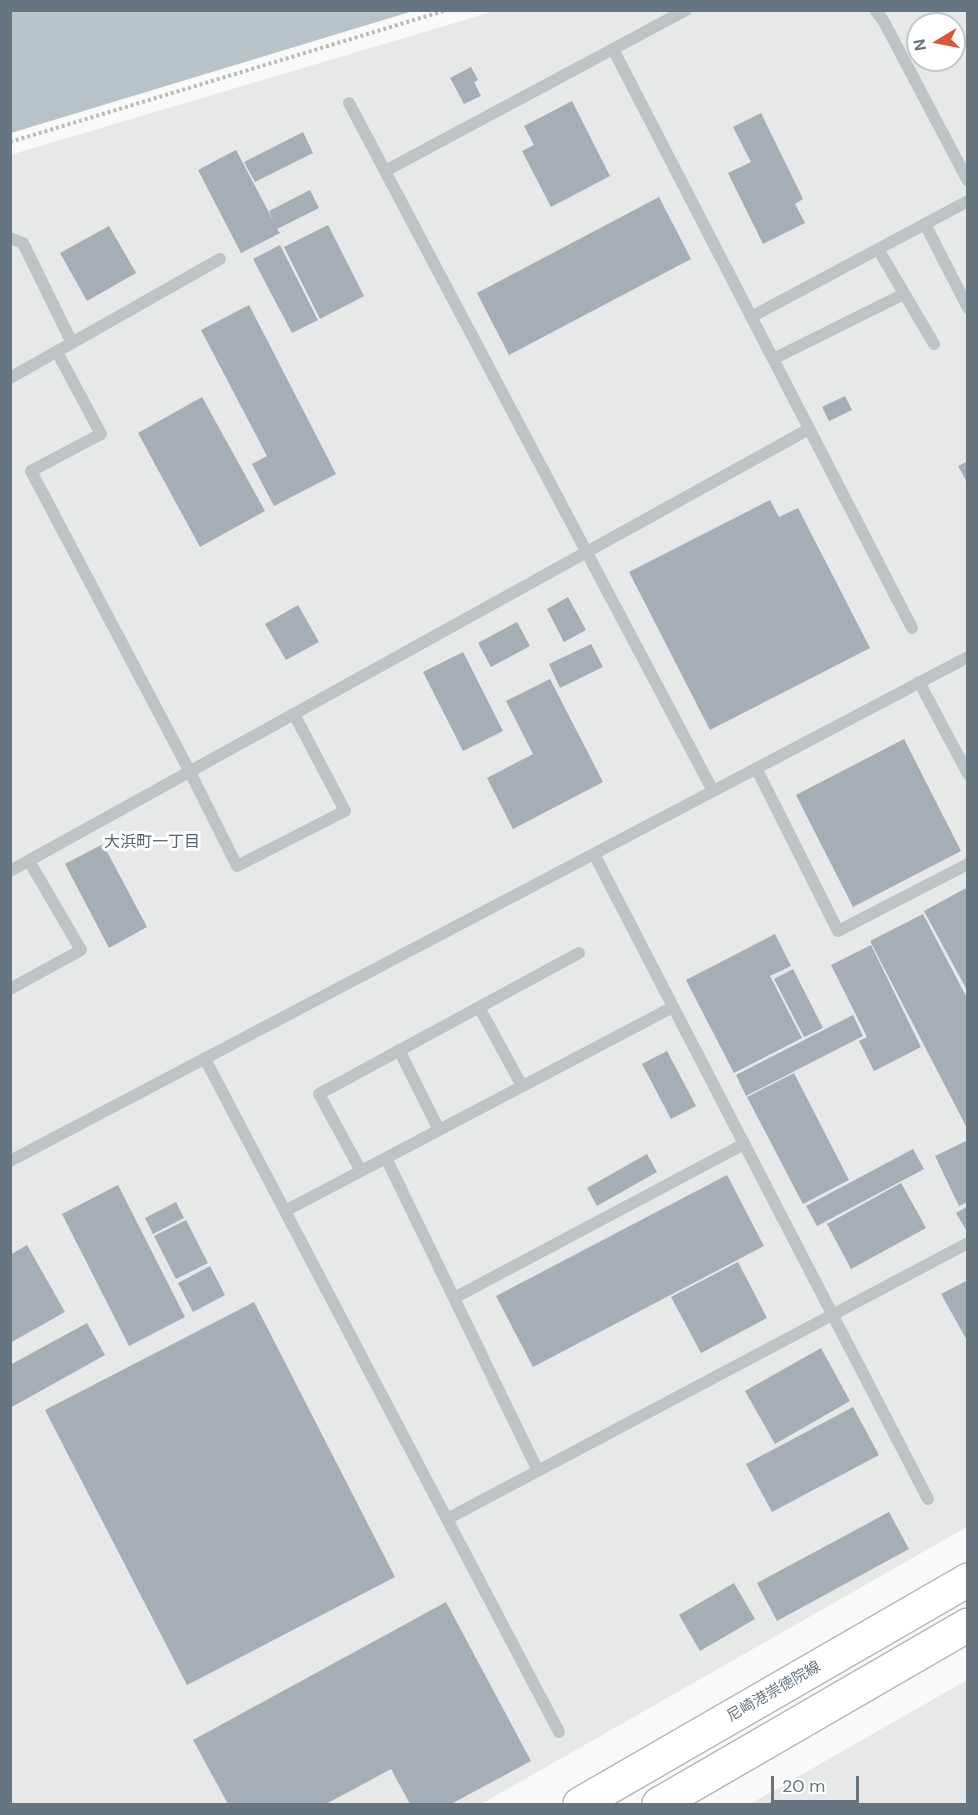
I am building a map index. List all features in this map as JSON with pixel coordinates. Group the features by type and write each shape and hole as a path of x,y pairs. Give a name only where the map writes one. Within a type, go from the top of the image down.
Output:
{"main road":[{"name":"尼崎港崇徳院線","path":"580,1804 968,1580"},
{"path":"659,1804 968,1625"}],"lane":[{"path":"385,171 686,10"},
{"path":"875,10 883,20 968,181"},
{"path":"613,49 912,628"},
{"path":"349,103 713,791"},
{"path":"751,316 968,201"},
{"path":"925,224 968,308"},
{"path":"10,238 23,243 72,343"},
{"path":"878,249 934,344"},
{"path":"10,378 220,259"},
{"path":"773,359 904,294"},
{"path":"57,352 100,434 31,471 237,866 345,811 294,714"},
{"path":"10,871 809,429"},
{"path":"10,1161 968,657"},
{"path":"919,682 968,774"},
{"path":"756,768 838,931 968,864"},
{"path":"594,854 928,1499"},
{"path":"10,989 81,950 29,861"},
{"path":"361,1171 319,1094 579,953"},
{"path":"479,1007 522,1086"},
{"path":"285,1210 673,1007"},
{"path":"399,1050 439,1130"},
{"path":"205,1059 559,1732"},
{"path":"454,1298 744,1144"},
{"path":"386,1158 538,1471"},
{"path":"447,1519 968,1243"}],"path":[{"path":"10,142 447,10"}],"shaded area":[{"path":"11,10 413,10 413,11 11,133"},
{"path":"495,11 967,11 967,1527 481,1804 11,1804 10,155"},
{"path":"967,1680 967,1804 750,1804"}],"building":[{"path":"471,67 478,80 474,82 481,96 464,104 450,78"},
{"path":"572,101 610,176 551,207 522,151 534,145 524,126"},
{"path":"761,113 803,199 795,204 805,223 763,244 728,173 751,162 733,127"},
{"path":"303,132 313,153 255,182 244,162"},
{"path":"236,150 274,222 269,211 310,190 319,208 277,229 280,233 241,253 198,170"},
{"path":"659,197 691,259 509,355 477,293"},
{"path":"328,225 364,296 320,319 284,247"},
{"path":"109,226 136,273 87,301 60,253"},
{"path":"280,245 318,320 292,333 253,259"},
{"path":"249,305 336,474 274,506 252,464 267,456 201,330"},
{"path":"845,396 852,410 829,421 822,407"},
{"path":"202,397 265,511 200,547 138,433"},
{"path":"968,461 968,484 958,466"},
{"path":"770,500 779,517 798,508 870,648 710,730 629,572"},
{"path":"568,597 586,630 564,642 547,609"},
{"path":"298,605 319,642 286,660 265,624"},
{"path":"517,622 530,646 491,667 478,643"},
{"path":"591,644 603,667 560,688 549,664"},
{"path":"463,652 503,731 463,751 423,672"},
{"path":"550,679 603,782 513,829 487,778 533,754 506,701"},
{"path":"904,739 961,851 853,907 796,795"},
{"path":"103,844 147,927 109,948 65,864"},
{"path":"968,887 968,992 924,911"},
{"path":"923,914 968,1000 968,1130 870,941"},
{"path":"775,934 791,966 770,976 802,1038 734,1073 686,980"},
{"path":"871,945 921,1047 874,1071 859,1041 867,1037 831,965"},
{"path":"793,969 823,1028 804,1037 774,979"},
{"path":"853,1015 863,1036 746,1096 736,1075"},
{"path":"667,1051 696,1106 671,1119 642,1064"},
{"path":"794,1073 849,1180 803,1204 747,1097"},
{"path":"968,1140 968,1202 959,1206 935,1156"},
{"path":"913,1149 924,1169 817,1226 806,1206"},
{"path":"647,1154 657,1172 597,1206 587,1188"},
{"path":"727,1175 764,1246 533,1367 496,1296"},
{"path":"901,1183 926,1228 851,1269 827,1224"},
{"path":"118,1185 185,1317 129,1346 62,1214"},
{"path":"176,1202 184,1218 153,1234 145,1218"},
{"path":"968,1206 968,1233 956,1213"},
{"path":"186,1220 208,1263 176,1279 154,1236"},
{"path":"27,1245 65,1312 10,1343 10,1255"},
{"path":"738,1262 767,1318 701,1353 671,1297"},
{"path":"210,1266 225,1295 193,1312 178,1283"},
{"path":"968,1280 968,1342 941,1294"},
{"path":"254,1302 395,1577 187,1685 45,1410"},
{"path":"87,1323 105,1355 10,1408 10,1365"},
{"path":"821,1348 850,1401 775,1444 745,1391"},
{"path":"853,1407 879,1455 772,1512 746,1464"},
{"path":"889,1512 909,1549 777,1621 757,1583"},
{"path":"734,1583 755,1619 700,1651 679,1615"},
{"path":"446,1602 531,1761 451,1804 410,1804 391,1769 326,1804 228,1804 193,1740"}],"district":[{"name":"大浜町一丁目","path":"152,843"}]}
